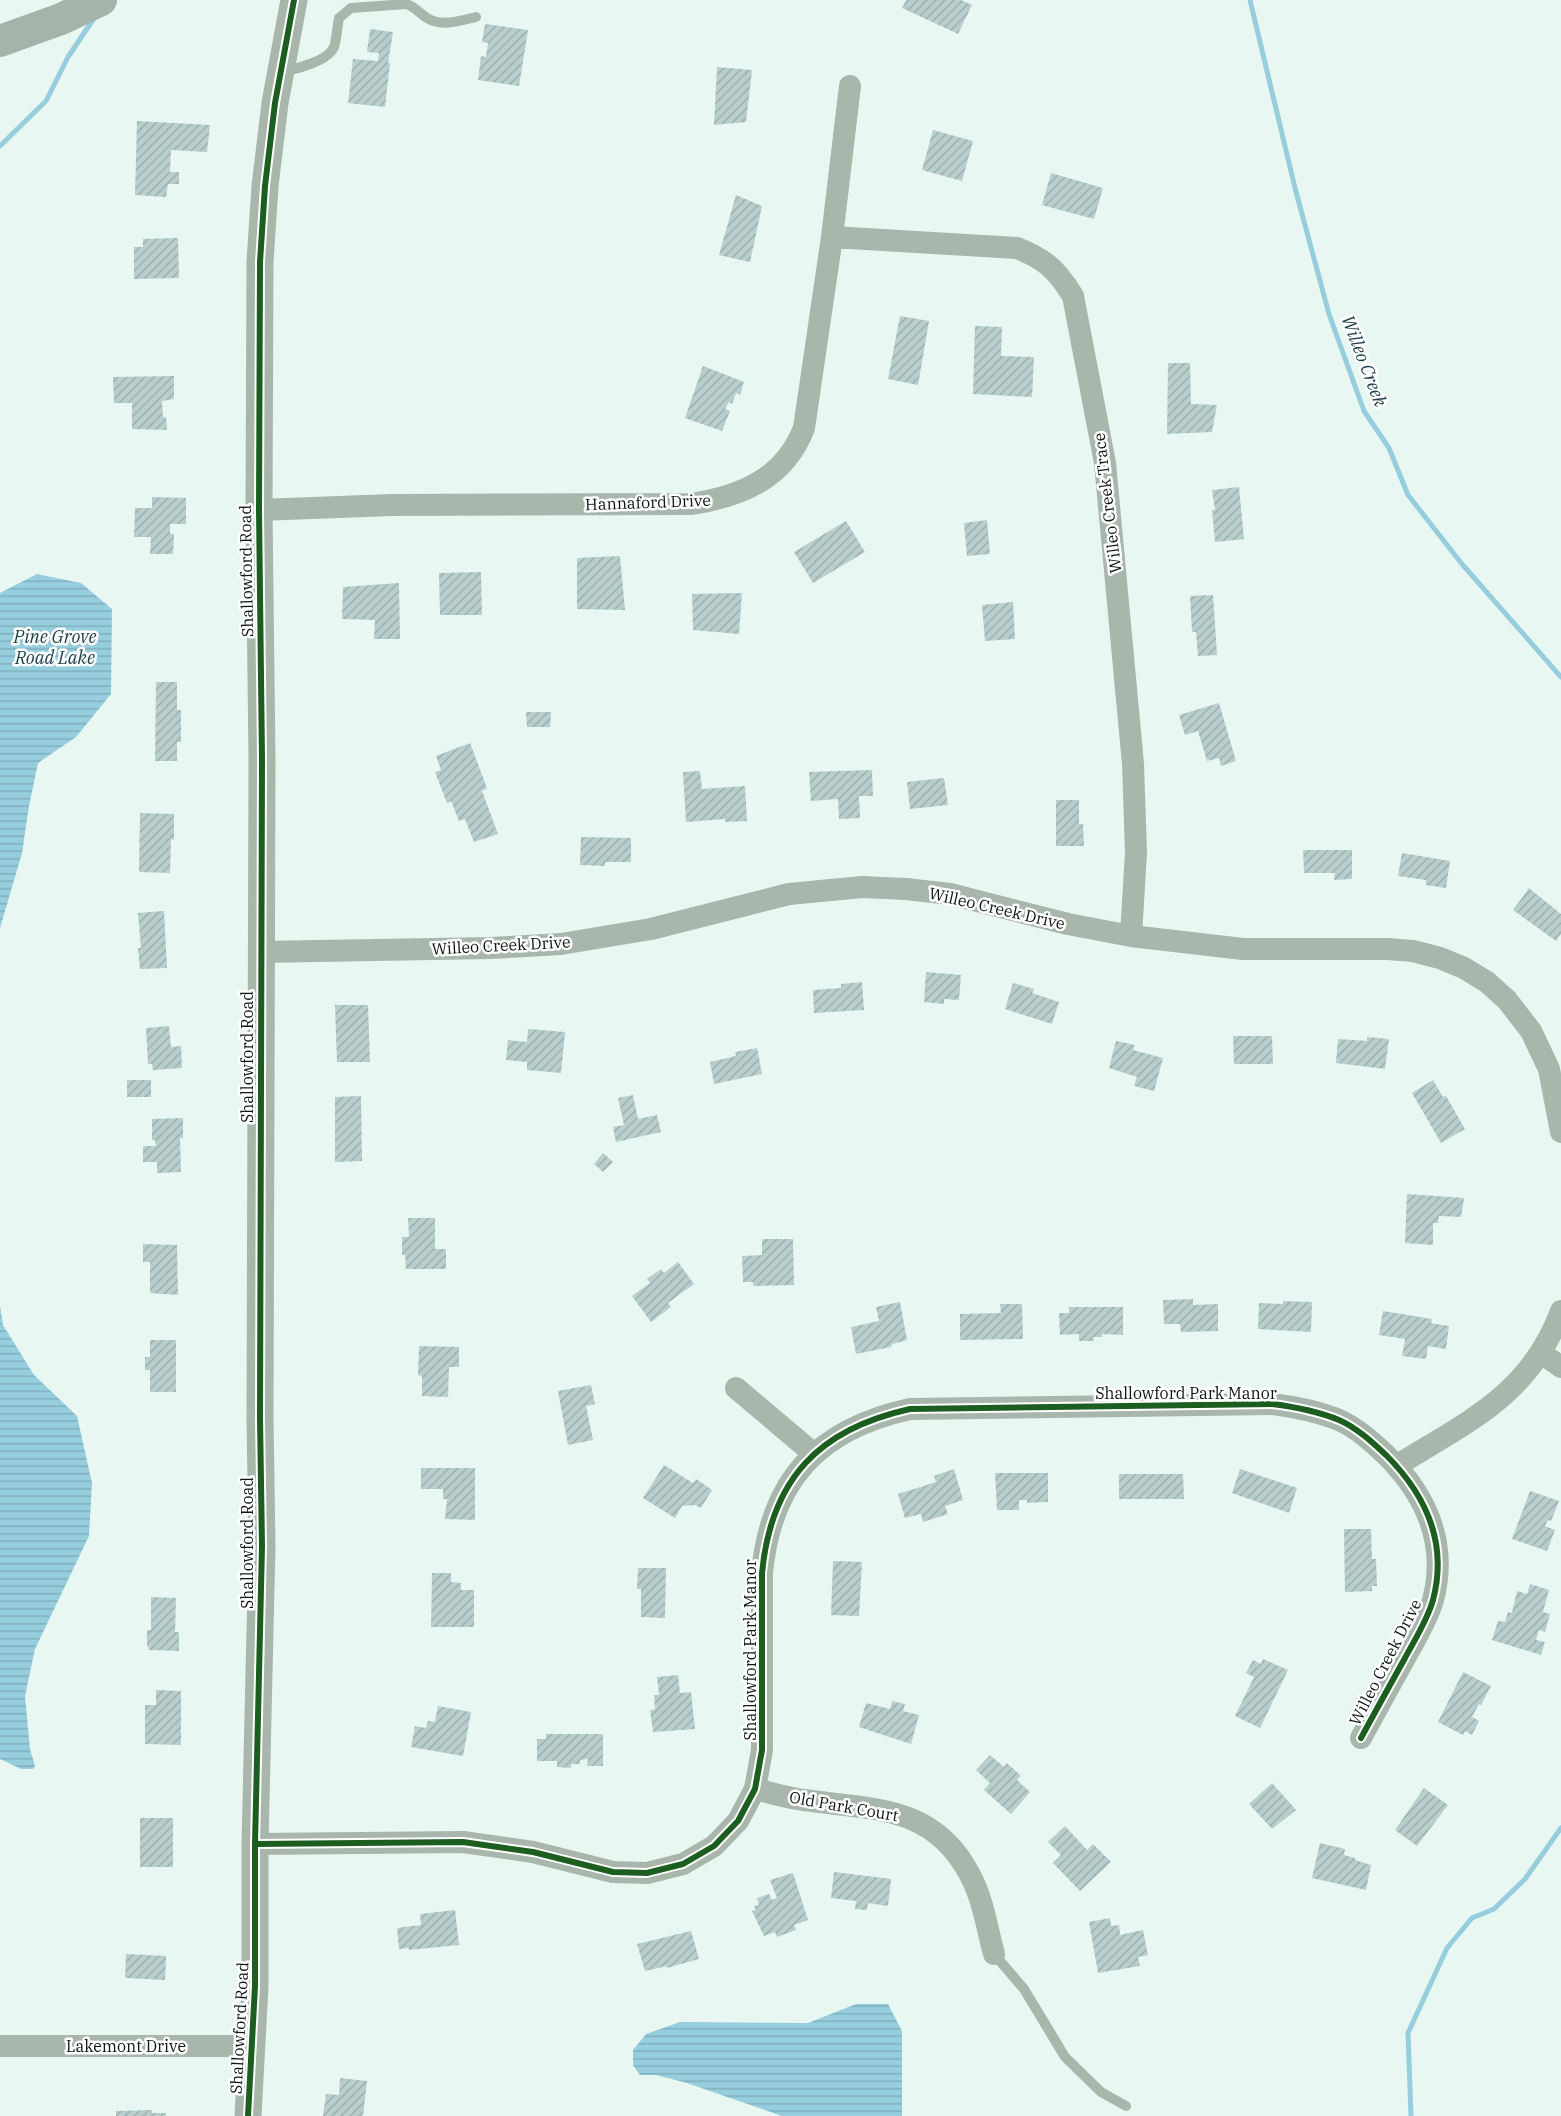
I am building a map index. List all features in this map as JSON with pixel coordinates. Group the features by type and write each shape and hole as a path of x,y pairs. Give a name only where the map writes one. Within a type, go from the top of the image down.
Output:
{"main road":[{"path":"0,41 61,19 101,0"}],"street":[{"name":"Shallowford Road","path":"248,2116 255,1986 255,1844 262,1546 260,1418 262,759 259,510 260,262 265,186 280,72 294,0"},
{"name":"Hannaford Drive","path":"259,510 392,505 692,504 720,500 766,478 797,447 804,428 832,237 850,86"},
{"name":"Willeo Creek Trace","path":"832,237 1017,248 1035,255 1050,265 1062,278 1073,296 1105,463 1131,741 1136,852 1131,936"},
{"name":"Willeo Creek Drive","path":"260,952 491,948 561,944 651,929 789,894 862,887 950,894 1068,924 1131,936 1243,949 1413,951 1440,958 1464,968 1487,982 1508,1000 1531,1030 1549,1069 1561,1132"},
{"path":"1396,1466 1494,1405 1520,1380 1541,1353 1561,1311"},
{"path":"1541,1353 1561,1367"},
{"path":"736,1388 814,1454"},
{"name":"Shallowford Park Manor","path":"255,1844 463,1842 533,1852 613,1872 646,1873 683,1864 714,1846 738,1821 755,1789 762,1750 762,1573 764,1547 771,1522 781,1498 795,1476 814,1454 857,1425 882,1415 910,1409 1272,1404 1307,1408 1341,1421 1371,1440 1396,1466"},
{"name":"Willeo Creek Drive","path":"1361,1738 1424,1624 1437,1581 1437,1548 1430,1519 1415,1489 1396,1466"},
{"name":"Old Park Court","path":"755,1789 802,1800 886,1810 907,1817 930,1829 953,1850 970,1875 979,1898 994,1954"},
{"name":"Lakemont Drive","path":"0,2046 252,2046"}],"lane":[{"path":"280,72 304,67 330,53 334,46 339,18 351,8 406,4 429,20 453,23 476,17"},
{"path":"994,1954 1024,1989 1065,2057 1101,2092 1126,2106"}],"water":[{"name":"Pine Grove Road Lake","path":"37,574 81,583 112,609 111,694 76,737 38,763 22,853 0,928 0,593"},
{"path":"0,1306 3,1325 34,1375 77,1416 92,1483 89,1536 35,1649 25,1696 30,1749 35,1766 33,1769 21,1769 0,1759"},
{"path":"856,2004 888,2004 902,2031 902,2116 782,2116 687,2083 656,2075 640,2075 633,2065 633,2050 646,2034 680,2022 808,2023"}],"building":[{"path":"906,0 961,0 972,5 958,34 902,8"},
{"path":"485,24 528,30 519,86 478,80 481,56 486,57 488,43 482,42"},
{"path":"370,29 393,32 385,107 348,103 353,59 378,61 379,53 367,52"},
{"path":"717,67 752,70 746,122 714,125"},
{"path":"137,121 210,125 207,152 171,150 170,172 179,172 179,184 168,184 166,197 135,195"},
{"path":"933,130 973,141 962,181 922,170"},
{"path":"1051,173 1103,188 1094,219 1042,205"},
{"path":"736,195 762,206 750,262 719,255"},
{"path":"178,238 179,278 134,279 134,247 143,247 143,239"},
{"path":"900,316 929,321 918,385 888,379"},
{"path":"975,326 1002,327 1001,356 1034,357 1032,397 973,394"},
{"path":"1168,363 1190,363 1191,404 1217,405 1212,432 1167,434"},
{"path":"703,366 744,382 740,395 736,393 732,404 729,402 725,409 730,411 722,431 685,418"},
{"path":"174,376 174,399 162,401 167,430 132,429 132,403 114,403 113,377"},
{"path":"1239,487 1244,539 1215,542 1212,510 1215,510 1212,490"},
{"path":"152,497 186,498 186,524 170,524 170,534 174,534 173,554 150,554 151,537 134,537 135,508 152,508"},
{"path":"987,520 990,554 967,556 964,523"},
{"path":"846,521 865,552 813,583 794,552"},
{"path":"620,556 625,610 577,609 577,558"},
{"path":"481,572 482,615 440,615 439,573"},
{"path":"399,583 400,639 374,639 375,620 342,619 343,587"},
{"path":"742,593 739,634 693,630 692,594"},
{"path":"1213,595 1217,655 1198,656 1196,632 1192,632 1190,596"},
{"path":"1013,602 1015,639 985,641 982,605"},
{"path":"156,682 177,682 177,710 181,710 181,742 177,742 177,761 155,761"},
{"path":"1219,703 1236,761 1221,766 1219,758 1207,761 1198,731 1185,735 1179,715"},
{"path":"526,712 551,712 550,727 527,727"},
{"path":"470,743 487,788 482,791 498,834 474,842 465,819 459,821 451,801 447,803 435,772 441,770 436,756"},
{"path":"872,770 873,796 859,796 860,818 839,819 838,799 811,801 809,772"},
{"path":"700,771 702,789 745,786 747,821 725,822 725,819 686,822 683,772"},
{"path":"944,778 948,805 910,809 907,782"},
{"path":"1056,800 1079,800 1079,824 1083,824 1084,846 1056,846"},
{"path":"140,813 174,814 170,873 139,872"},
{"path":"581,837 631,838 631,862 605,862 605,866 580,865"},
{"path":"1303,850 1352,850 1352,879 1334,880 1335,873 1304,873"},
{"path":"1402,853 1450,861 1446,888 1426,885 1426,880 1398,876"},
{"path":"1529,888 1561,914 1561,934 1556,941 1513,910"},
{"path":"164,911 167,968 140,969 138,913"},
{"path":"926,972 961,975 959,1000 944,999 944,1004 924,1002"},
{"path":"862,982 864,1010 814,1013 813,990 841,988 841,984"},
{"path":"1013,983 1034,989 1032,993 1059,1002 1052,1024 1005,1009"},
{"path":"335,1005 368,1005 370,1062 337,1062"},
{"path":"169,1026 171,1047 181,1046 182,1068 153,1070 152,1064 148,1064 146,1028"},
{"path":"528,1029 565,1032 561,1073 527,1070 527,1062 506,1060 508,1040 527,1042"},
{"path":"1233,1036 1272,1036 1273,1064 1234,1064"},
{"path":"1367,1037 1389,1039 1385,1069 1336,1063 1338,1039 1367,1041"},
{"path":"1116,1041 1135,1045 1133,1050 1163,1058 1154,1091 1134,1086 1137,1077 1109,1068"},
{"path":"757,1048 762,1074 714,1084 710,1062 736,1056 735,1052"},
{"path":"127,1080 151,1080 151,1097 127,1097"},
{"path":"1433,1080 1443,1097 1446,1096 1465,1129 1441,1143 1412,1093"},
{"path":"633,1095 638,1119 657,1115 661,1132 616,1142 613,1127 624,1125 618,1098"},
{"path":"361,1096 362,1161 335,1162 335,1097"},
{"path":"183,1118 183,1138 180,1138 181,1172 157,1173 157,1162 143,1162 143,1146 156,1146 155,1140 152,1140 152,1119"},
{"path":"603,1153 613,1162 603,1172 594,1164"},
{"path":"1407,1194 1464,1198 1461,1217 1439,1216 1438,1223 1433,1223 1433,1245 1405,1243"},
{"path":"408,1218 435,1218 435,1249 446,1249 446,1269 406,1269 405,1255 402,1255 402,1237 409,1237"},
{"path":"762,1239 793,1239 794,1285 753,1286 753,1282 743,1282 742,1256 762,1255"},
{"path":"143,1244 177,1245 178,1295 150,1293 150,1262 143,1262"},
{"path":"678,1262 694,1284 668,1303 671,1307 651,1322 632,1296 650,1283 647,1279 661,1269 664,1273"},
{"path":"1193,1299 1193,1305 1218,1304 1218,1331 1181,1332 1180,1324 1164,1324 1163,1300"},
{"path":"1283,1301 1312,1302 1311,1332 1258,1329 1259,1303 1283,1304"},
{"path":"900,1302 907,1340 892,1344 891,1347 856,1354 851,1327 879,1321 876,1307"},
{"path":"1000,1304 1022,1304 1023,1339 960,1340 960,1314 1001,1313"},
{"path":"1069,1307 1123,1307 1123,1335 1102,1334 1102,1337 1093,1337 1094,1341 1079,1341 1079,1334 1060,1335 1059,1313 1069,1313"},
{"path":"1383,1311 1432,1319 1431,1323 1449,1326 1446,1349 1428,1346 1426,1359 1402,1356 1405,1339 1379,1335"},
{"path":"150,1340 176,1340 176,1392 150,1392 150,1370 145,1370 145,1357 150,1357"},
{"path":"419,1346 459,1347 459,1367 449,1367 448,1397 422,1396 422,1376 418,1375"},
{"path":"591,1385 595,1404 586,1406 593,1440 568,1445 558,1391"},
{"path":"664,1465 693,1483 696,1479 712,1490 701,1508 695,1505 682,1506 675,1518 643,1498"},
{"path":"421,1468 475,1468 475,1520 445,1519 447,1499 443,1499 443,1489 421,1489"},
{"path":"954,1469 963,1500 945,1506 948,1514 923,1522 921,1514 905,1518 898,1494 936,1482 934,1476"},
{"path":"1240,1469 1297,1488 1289,1513 1232,1493"},
{"path":"995,1473 1048,1473 1048,1502 1027,1503 1027,1500 1019,1500 1019,1510 997,1510"},
{"path":"1119,1474 1183,1474 1184,1499 1119,1499"},
{"path":"1530,1491 1559,1501 1551,1521 1548,1520 1545,1526 1555,1530 1547,1551 1512,1539"},
{"path":"1344,1529 1371,1529 1372,1559 1376,1559 1377,1586 1372,1586 1372,1591 1345,1592"},
{"path":"833,1561 862,1562 859,1616 831,1615"},
{"path":"638,1568 666,1568 665,1618 641,1617 641,1589 637,1589"},
{"path":"432,1573 451,1573 451,1582 461,1583 461,1590 474,1590 474,1627 431,1627"},
{"path":"1530,1584 1549,1590 1543,1612 1550,1614 1545,1632 1539,1630 1536,1640 1545,1642 1541,1655 1492,1640 1498,1621 1505,1622 1508,1612 1512,1613 1517,1591 1527,1594"},
{"path":"151,1597 176,1598 175,1632 179,1632 179,1651 149,1650 147,1647 147,1630 151,1630"},
{"path":"1263,1659 1288,1670 1260,1728 1235,1716 1254,1677 1246,1673 1253,1660 1261,1664"},
{"path":"1463,1672 1491,1686 1472,1717 1479,1721 1472,1735 1465,1731 1463,1735 1438,1722"},
{"path":"678,1675 680,1693 691,1692 695,1729 653,1732 650,1710 655,1709 654,1695 659,1695 657,1677"},
{"path":"156,1690 181,1691 181,1745 145,1744 145,1705 156,1705"},
{"path":"892,1701 905,1704 903,1711 919,1715 911,1744 859,1727 866,1703 890,1709"},
{"path":"438,1706 471,1712 463,1756 411,1747 415,1726 426,1728 428,1721 435,1722"},
{"path":"546,1734 603,1734 603,1766 587,1766 588,1759 580,1760 580,1764 571,1764 571,1768 557,1767 557,1761 537,1761 537,1739 546,1739"},
{"path":"990,1755 1004,1767 1007,1763 1021,1776 1017,1780 1030,1792 1011,1814 984,1790 990,1783 976,1770"},
{"path":"1272,1783 1296,1810 1272,1829 1249,1804"},
{"path":"1424,1788 1448,1805 1417,1846 1395,1830"},
{"path":"140,1818 173,1818 173,1867 140,1867"},
{"path":"1065,1826 1087,1850 1093,1844 1111,1862 1080,1891 1053,1863 1061,1855 1048,1842"},
{"path":"1320,1843 1345,1849 1344,1855 1371,1865 1366,1890 1312,1878"},
{"path":"834,1872 891,1879 888,1906 868,1903 867,1910 855,1909 856,1901 831,1898"},
{"path":"793,1873 808,1920 794,1925 796,1930 777,1937 775,1932 764,1936 752,1911 756,1910 754,1906 759,1905 757,1898 769,1894 772,1900 777,1898 770,1880"},
{"path":"455,1910 459,1945 399,1949 397,1928 421,1925 420,1914"},
{"path":"1110,1918 1111,1926 1119,1925 1120,1935 1143,1930 1148,1955 1138,1957 1140,1966 1098,1973 1089,1922"},
{"path":"691,1931 699,1959 667,1968 667,1966 645,1971 637,1944"},
{"path":"126,1954 166,1956 165,1980 125,1978"},
{"path":"340,2078 367,2081 363,2116 323,2116 326,2094 339,2095"},
{"path":"152,2110 152,2113 166,2113 166,2116 116,2116 116,2111"}],"waterway":[{"name":"Willeo Creek","path":"1250,0 1295,188 1329,314 1364,411 1389,448 1408,495 1462,564 1561,677"},
{"path":"0,146 46,101 68,57 94,18"},
{"path":"1411,2116 1408,2033 1447,1948 1472,1918 1494,1909 1525,1879 1561,1828"}],"cycle path":[{"path":"248,2116 255,1986 255,1844 262,1546 260,1418 262,759 259,510 260,262 265,186 275,103 294,0"},
{"path":"255,1844 463,1842 533,1852 613,1872 647,1873 683,1864 714,1846 738,1821 755,1789 762,1750 762,1573 767,1540 776,1511 789,1485 805,1463 826,1445 850,1430 878,1418 910,1409 1272,1404 1323,1414 1346,1423 1358,1431 1386,1455 1412,1487 1430,1521 1438,1559 1437,1579 1428,1615 1361,1738"}]}
